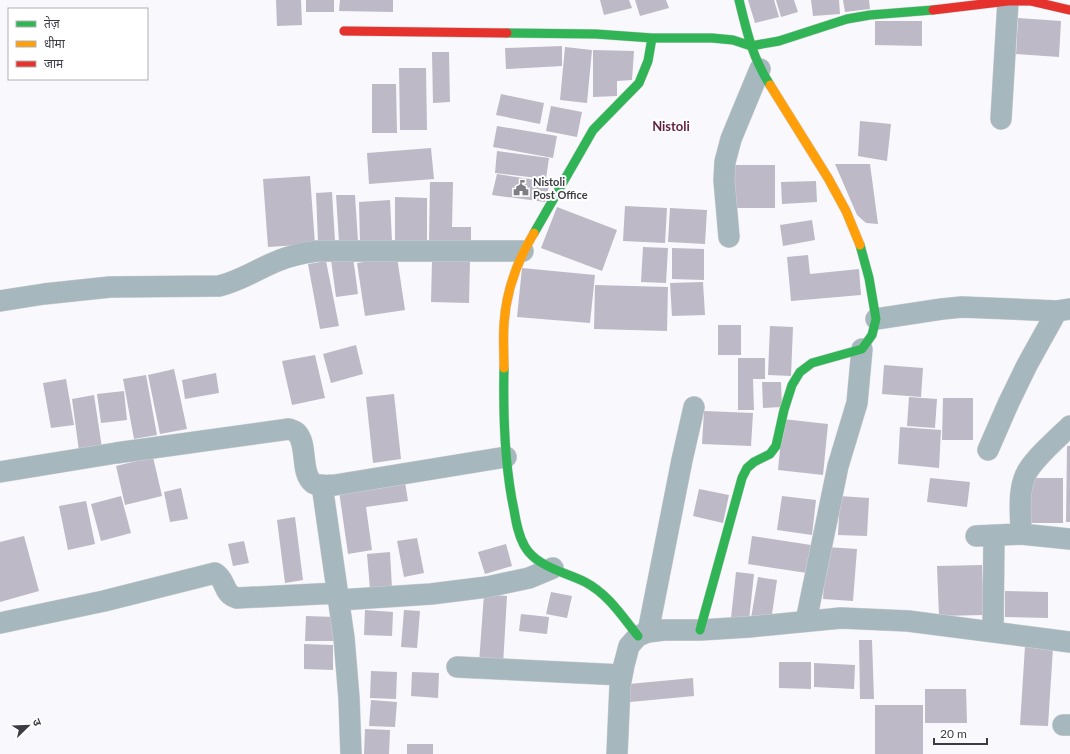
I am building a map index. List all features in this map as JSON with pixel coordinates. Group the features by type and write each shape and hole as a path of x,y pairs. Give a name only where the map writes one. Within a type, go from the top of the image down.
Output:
{"street":[{"path":"739,0 760,69 828,178 846,211 860,245 869,278 876,319 872,335 862,349 857,403 838,466 806,621"},
{"path":"1001,119 1008,1"},
{"path":"344,31 596,34 652,38 712,38 733,40 752,46 779,41 847,19 870,15 944,9 983,2 1031,1 1070,10"},
{"path":"643,634 595,588 584,581 541,562 528,552 520,536 512,504 506,457 504,331 505,305 516,266 523,251 593,130 638,83 649,59 652,38"},
{"path":"729,237 724,180 725,162 731,139 760,69"},
{"path":"0,301 44,294 110,287 219,286 233,282 282,259 317,251 523,251"},
{"path":"876,319 942,308 1064,310"},
{"path":"988,450 1018,383 1064,310"},
{"path":"700,630 742,478 747,468 754,462 770,454 776,446 784,410 792,385 800,372 812,363 862,349"},
{"path":"643,634 694,407"},
{"path":"1021,534 1022,489 1024,477 1032,464 1070,426"},
{"path":"0,472 116,453 289,429 297,432 302,440 308,476 313,483 322,485 334,485 506,457"},
{"path":"322,485 344,638 349,698 351,754"},
{"path":"993,631 985,536 1021,534 1070,539"},
{"path":"0,623 110,600 215,573 220,576 226,590 231,596 237,598 338,597 431,594 486,587 529,578 553,568"},
{"path":"617,754 620,686 622,675 629,646 643,634 664,630 749,628 842,618 871,618 993,631 1070,642"},
{"path":"457,667 622,675"}],"building":[{"path":"276,0 301,0 302,25 277,26"},
{"path":"306,0 334,0 334,12 306,12"},
{"path":"340,0 393,0 393,12 339,11"},
{"path":"600,0 629,0 632,8 604,15"},
{"path":"635,0 666,0 669,8 640,16"},
{"path":"748,0 774,0 779,17 755,23"},
{"path":"776,0 794,0 798,12 781,17"},
{"path":"811,0 839,0 840,14 813,16"},
{"path":"843,0 869,0 870,9 845,12"},
{"path":"1018,18 1061,21 1059,57 1016,54"},
{"path":"875,21 922,21 922,46 875,45"},
{"path":"562,46 562,66 506,69 505,48"},
{"path":"565,47 592,50 587,103 560,100"},
{"path":"593,50 634,51 632,80 617,81 617,96 593,97"},
{"path":"432,52 449,52 450,102 433,103"},
{"path":"399,68 426,68 427,130 400,130"},
{"path":"372,84 396,84 397,133 372,133"},
{"path":"501,94 544,103 540,124 496,115"},
{"path":"551,106 582,112 577,137 546,131"},
{"path":"860,121 891,124 887,161 858,156"},
{"path":"497,126 557,136 553,158 493,147"},
{"path":"431,148 434,179 369,184 367,153"},
{"path":"497,151 549,158 546,179 495,173"},
{"path":"835,164 870,164 878,224 866,223 857,215"},
{"path":"732,165 775,165 775,208 732,208"},
{"name":"Nistoli Post Office","path":"497,174 550,182 545,202 492,195"},
{"path":"310,176 315,244 268,247 263,179"},
{"path":"816,181 817,202 782,204 781,182"},
{"path":"430,182 453,182 452,227 471,227 471,241 429,241"},
{"path":"332,192 335,241 318,242 316,193"},
{"path":"336,195 355,195 358,241 339,242"},
{"path":"395,197 427,198 427,242 395,241"},
{"path":"390,200 392,241 360,242 359,202"},
{"path":"625,206 667,208 665,243 623,241"},
{"path":"557,207 617,230 602,271 541,248"},
{"path":"670,208 707,210 705,244 668,242"},
{"path":"812,220 815,240 783,246 780,225"},
{"path":"643,247 668,248 666,283 641,282"},
{"path":"672,248 704,249 704,280 672,279"},
{"path":"808,255 810,274 859,269 861,295 791,301 787,257"},
{"path":"353,257 358,294 336,297 331,260"},
{"path":"397,257 405,310 365,316 357,263"},
{"path":"432,260 470,261 469,303 431,302"},
{"path":"326,261 339,326 320,329 308,264"},
{"path":"522,268 595,275 590,323 517,317"},
{"path":"703,282 705,315 672,316 670,283"},
{"path":"595,285 668,287 667,331 594,329"},
{"path":"718,325 741,325 741,355 718,355"},
{"path":"770,326 793,327 791,376 768,375"},
{"path":"356,345 363,374 331,383 323,354"},
{"path":"315,355 325,398 292,405 282,361"},
{"path":"738,358 765,358 765,379 753,379 754,410 738,410"},
{"path":"884,365 923,368 921,397 882,394"},
{"path":"174,369 187,429 160,434 148,375"},
{"path":"216,373 219,393 185,399 182,380"},
{"path":"146,375 157,435 134,439 123,379"},
{"path":"66,379 74,425 51,428 43,383"},
{"path":"762,382 781,382 782,407 763,408"},
{"path":"124,391 127,420 101,423 97,394"},
{"path":"394,394 401,459 373,463 366,397"},
{"path":"94,395 102,448 79,451 72,399"},
{"path":"909,397 937,399 935,428 907,426"},
{"path":"943,398 973,398 973,440 942,440"},
{"path":"704,411 753,413 751,446 702,444"},
{"path":"783,419 828,424 823,475 778,470"},
{"path":"900,427 941,430 939,468 898,464"},
{"path":"1067,446 1070,446 1070,522 1066,522"},
{"path":"153,457 162,496 125,505 116,466"},
{"path":"930,478 970,482 967,507 927,502"},
{"path":"1029,478 1063,478 1063,523 1029,523"},
{"path":"405,482 408,501 366,507 372,550 348,554 339,491"},
{"path":"181,488 188,519 170,522 164,492"},
{"path":"699,489 729,495 723,523 693,516"},
{"path":"121,496 131,533 101,541 91,504"},
{"path":"782,496 816,500 812,535 777,530"},
{"path":"840,496 869,498 867,536 838,535"},
{"path":"86,501 95,544 68,550 59,506"},
{"path":"295,517 303,580 285,583 277,520"},
{"path":"24,536 39,591 0,602 0,542"},
{"path":"752,536 811,545 807,573 748,564"},
{"path":"417,538 424,573 404,577 397,541"},
{"path":"244,541 249,563 233,566 228,544"},
{"path":"506,544 512,566 485,574 478,552"},
{"path":"826,547 857,549 853,601 823,599"},
{"path":"390,552 392,588 370,589 367,554"},
{"path":"982,565 984,615 939,616 937,566"},
{"path":"736,572 754,574 749,620 731,618"},
{"path":"758,577 777,580 771,621 751,618"},
{"path":"1005,591 1048,592 1048,618 1005,617"},
{"path":"551,592 572,596 567,618 546,614"},
{"path":"484,594 507,596 503,665 479,663"},
{"path":"365,610 393,612 392,636 364,635"},
{"path":"404,610 420,611 417,648 401,647"},
{"path":"521,614 549,617 547,634 519,631"},
{"path":"306,616 335,617 334,641 305,641"},
{"path":"859,640 872,640 874,699 860,699"},
{"path":"304,644 333,645 333,670 304,669"},
{"path":"1025,646 1053,648 1048,726 1020,725"},
{"path":"779,662 811,662 811,689 779,688"},
{"path":"814,663 855,665 854,689 814,687"},
{"path":"371,671 397,672 396,699 370,698"},
{"path":"412,672 439,673 438,698 411,696"},
{"path":"693,678 694,696 630,702 629,684"},
{"path":"925,689 966,689 967,723 925,723"},
{"path":"371,700 397,702 395,727 369,726"},
{"path":"875,705 923,705 923,754 875,754"},
{"path":"365,729 390,730 389,754 364,754"},
{"path":"407,744 433,744 433,754 407,754"}],"traffic: fast":[{"path":"739,0 754,54 770,85"},
{"path":"507,33 596,34 652,38 712,38 733,40 751,46 779,41 847,19 870,15 933,10"},
{"path":"534,233 593,130 639,83 648,61 652,38"},
{"path":"700,630 742,478 747,468 754,462 770,454 776,446 784,410 792,385 800,372 812,363 862,349 872,335 876,319 869,278 860,245"},
{"path":"504,368 506,457 516,523 520,537 526,549 541,563 585,582 601,593 608,599 638,636"}],"traffic: slow":[{"path":"770,85 828,178 846,211 860,245"},
{"path":"504,368 504,329 507,300 513,277 522,254 534,233"}],"traffic: jam":[{"path":"933,10 1008,1 1031,1 1070,10"},
{"path":"344,31 507,33"}],"place":[{"name":"Nistoli Post Office","path":"521,188"}],"district":[{"name":"Nistoli","path":"671,126"}]}
